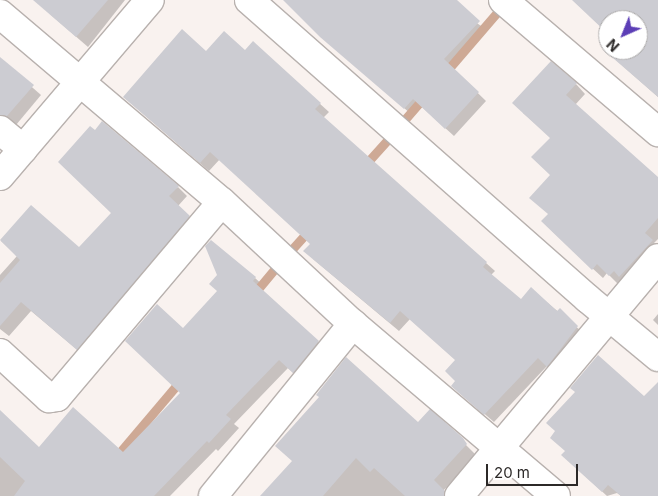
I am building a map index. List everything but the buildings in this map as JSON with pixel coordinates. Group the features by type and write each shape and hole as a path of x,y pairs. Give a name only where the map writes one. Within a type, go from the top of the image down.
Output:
{"street":[{"path":"0,176 150,0"},
{"path":"249,0 658,357"},
{"path":"503,0 658,132"},
{"path":"0,14 222,202 352,324 556,496"},
{"path":"0,130 23,149"},
{"path":"0,353 49,398 57,397 222,202"},
{"path":"458,496 658,258"},
{"path":"213,496 352,324"}],"waterway":[{"path":"444,74 499,10"},
{"path":"406,118 425,96"},
{"path":"364,166 389,138"},
{"path":"293,248 310,229"},
{"path":"252,296 273,271"},
{"path":"115,458 181,380"}]}
